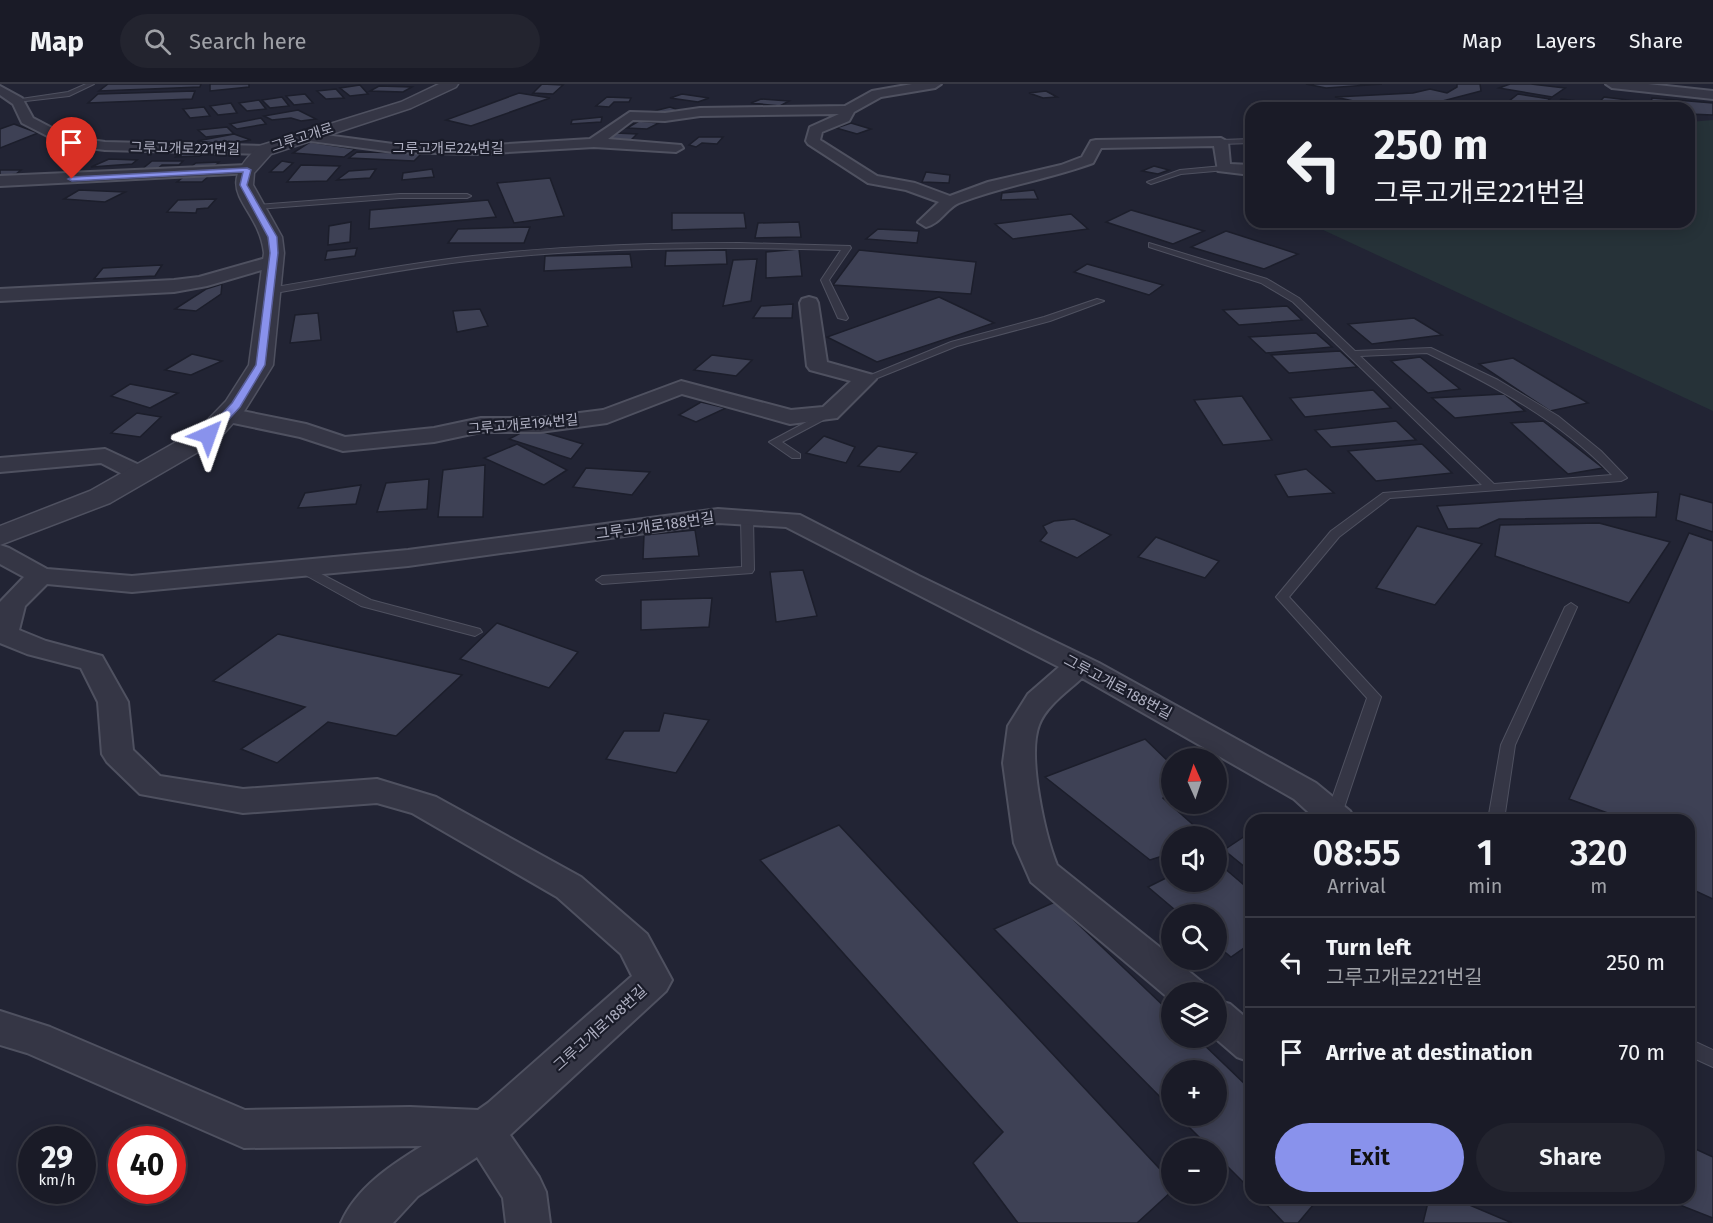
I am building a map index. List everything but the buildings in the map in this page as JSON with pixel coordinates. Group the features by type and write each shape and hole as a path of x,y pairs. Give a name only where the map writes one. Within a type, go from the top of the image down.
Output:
{"street":[{"path":"7,97 27,84"},
{"name":"그루고개로","path":"247,170 265,150 406,105 451,84"},
{"path":"594,143 630,116 665,117 700,112 848,110 877,94 935,84"},
{"path":"1612,84 1713,95"},
{"name":"그루고개로221번길","path":"7,97 22,104 27,120 65,141 105,146 265,150"},
{"path":"848,110 844,118 815,130 813,141 873,180 909,186 950,201"},
{"name":"그루고개로224번길","path":"303,136 343,143 405,149 476,150 594,143 676,148"},
{"path":"926,222 950,201 994,185 1066,168 1088,160 1096,144 1221,142 1223,168 1245,170"},
{"path":"72,179 105,146"},
{"path":"0,536 100,497 168,460 208,435 236,405 261,365 273,261 273,237 244,185 247,170"},
{"name":"그루고개로221번길","path":"0,181 247,170"},
{"path":"0,295 174,286 201,282 273,261"},
{"path":"808,303 817,366 866,379"},
{"path":"829,412 866,379"},
{"name":"그루고개로194번길","path":"227,415 306,431 343,444 434,435 481,425 540,425 607,416 681,387 790,417 829,412"},
{"path":"0,465 105,456 140,474"},
{"name":"그루고개로188번길","path":"0,553 41,576 132,584 408,558 718,516 791,520 910,582 1079,665 1305,791 1331,814"},
{"name":"그루고개로188번길","path":"41,576 12,604 4,634 37,648 92,663 113,702 118,754 151,786 243,801 377,791 424,805 569,887 633,944 653,980 503,1116 403,1182 363,1223"},
{"path":"1079,665 1040,701 1023,726 1019,763 1031,843 1043,873 1176,982"},
{"path":"1227,1025 1245,1040"},
{"path":"0,1028 36,1040 244,1129 410,1126 482,1129 524,1192 528,1223"}],"lane":[{"path":"7,97 69,94 91,84"},
{"path":"1221,142 1245,141"},
{"path":"1151,182 1180,172 1223,168"},
{"path":"257,207 400,196 467,196"},
{"path":"270,291 415,266 565,250 764,244 848,248 825,280 843,318"},
{"path":"1152,245 1264,281 1296,300 1491,487"},
{"path":"866,379 954,344 1047,319 1100,301"},
{"path":"1337,814 1374,698 1282,597 1335,534 1387,495 1622,477 1554,418 1494,382 1428,350 1352,354"},
{"path":"796,456 774,442 829,412"},
{"path":"602,580 748,570 747,518"},
{"path":"304,569 366,603 475,632"},
{"path":"1497,814 1508,745 1571,607"},
{"path":"1695,1050 1713,1059"}],"shaded area":[{"path":"1713,120 1713,411 1319,228 1695,228 1695,122"}],"route":[{"path":"72,179 247,170 244,185 273,237 274,253 261,365 236,405 208,435"}]}
